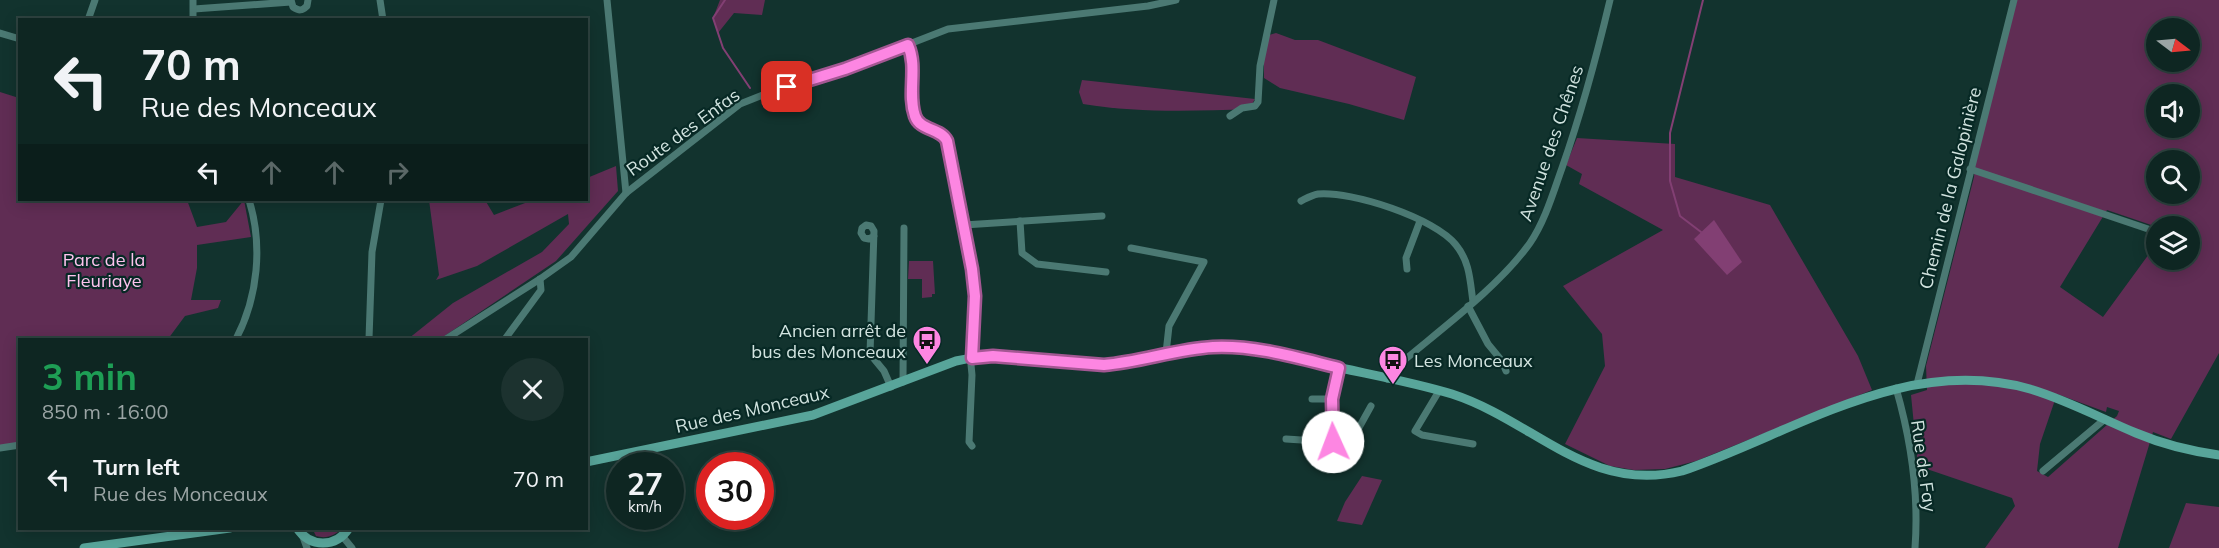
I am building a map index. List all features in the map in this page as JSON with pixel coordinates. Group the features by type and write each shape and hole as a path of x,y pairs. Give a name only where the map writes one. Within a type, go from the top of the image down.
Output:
{"main road":[{"name":"Rue des Monceaux","path":"588,462 813,415 972,358 993,356 1104,365 1212,347 1241,347 1265,351 1451,394 1485,408 1592,466 1618,474 1662,475 1692,467 1852,403 1896,388 1955,380 2008,384 2054,397 2173,446 2219,455"},
{"path":"84,548 215,530"},
{"path":"298,530 303,537 322,546 343,537 348,530"}],"street":[{"path":"89,18 94,0"},
{"path":"193,0 193,18"},
{"path":"194,9 291,1 293,7 303,10 308,6 309,0"},
{"path":"380,0 383,18"},
{"path":"607,0 626,193"},
{"name":"Route des Enfas","path":"448,338 571,257 626,193 740,104 845,69 948,29 1148,6 1176,0"},
{"path":"1230,116 1242,108 1255,106 1257,102 1260,66 1274,0"},
{"name":"Avenue des Chênes","path":"1388,379 1395,368 1471,304 1530,243 1547,211 1585,102 1610,0"},
{"name":"Chemin de la Galopinière","path":"1917,384 2014,0"},
{"path":"0,33 18,38"},
{"path":"908,45 913,62 915,115 920,124 946,137 964,225 975,296 969,442 972,446"},
{"path":"1970,169 2146,228"},
{"path":"1301,201 1321,194 1354,198 1381,205 1420,221 1452,240 1463,255 1469,271 1471,304 1488,344 1502,361 1506,371"},
{"path":"236,338 251,300 257,259 254,223 249,201"},
{"path":"369,338 372,252 381,201"},
{"path":"964,225 1102,216"},
{"path":"1020,221 1022,253 1037,264 1106,272"},
{"path":"1407,269 1406,258 1420,221"},
{"path":"903,382 904,228"},
{"path":"873,236 870,354 884,371 891,387"},
{"path":"1131,248 1204,262 1169,326 1167,354"},
{"path":"506,338 541,290 540,279"},
{"path":"1333,442 1332,399 1339,368"},
{"name":"Rue de Fay","path":"1896,388 1916,492 1915,548"},
{"path":"1439,391 1415,431 1422,435 1473,444"},
{"path":"1312,399 1332,399"},
{"path":"1286,439 1351,442 1371,406"},
{"path":"2043,471 2105,419"},
{"path":"0,448 18,445"},
{"path":"303,537 307,548"},
{"path":"343,537 352,548"}],"green space":[{"path":"720,0 765,0 762,15 734,13 718,33 713,18"},
{"path":"2017,0 2219,0 2219,353 2171,439 2153,432 2118,548 1985,548 2015,506 2012,498 1918,466 1911,395 1927,390 1926,366 1974,177 1975,163","holes":["2107,210 2146,223 2146,216 2200,216 2200,270 2146,270 2146,258 2103,317 2060,287","2057,394 2106,412 2107,407 2119,411 2117,416 2048,477 2037,471 2040,444"]},
{"path":"1276,33 1295,40 1318,40 1416,77 1404,120 1280,88 1264,78 1264,60 1269,35"},
{"path":"1082,80 1255,99 1249,109 1166,111 1104,107 1083,104 1079,92"},
{"name":"Parc de la Fleuriaye","path":"0,92 18,98 18,201 187,201 197,227 226,222 244,201 251,237 197,245 197,268 191,300 221,300 218,308 185,316 169,338 18,338 18,446 0,448"},
{"path":"1577,138 1675,144 1675,177 1770,205 1858,356 1872,390 1696,461 1665,469 1634,470 1610,466 1565,444 1605,366 1602,334 1563,286 1663,230 1579,184 1582,174 1566,165"},
{"path":"616,166 618,191 556,261 441,338 409,338 453,303 542,252 569,224 568,214 477,266 436,280 439,275 429,201 486,201 494,215 530,201 588,201 588,178"},
{"path":"909,261 933,261 935,294 932,294 932,297 922,298 922,279 908,279"},
{"path":"1362,476 1382,480 1362,525 1337,521 1345,502"},
{"path":"2186,503 2219,507 2219,548 2169,548"},
{"path":"313,530 340,530 327,537 316,536"}],"shaded area":[{"path":"1714,220 1742,262 1727,275 1694,239"}],"waterway":[{"path":"725,0 713,18 723,48 750,88"},
{"path":"1701,232 1680,216 1670,181 1670,133 1703,0"}],"place":[{"name":"Ancien arrêt de bus des Monceaux","path":"927,366"},
{"name":"Les Monceaux","path":"1393,386"}],"route":[{"path":"787,87 845,69 908,45 913,62 915,115 920,124 943,135 947,141 972,269 975,296 970,354 972,358 993,356 1104,365 1197,348 1258,349 1339,368 1332,399 1333,442"}]}
